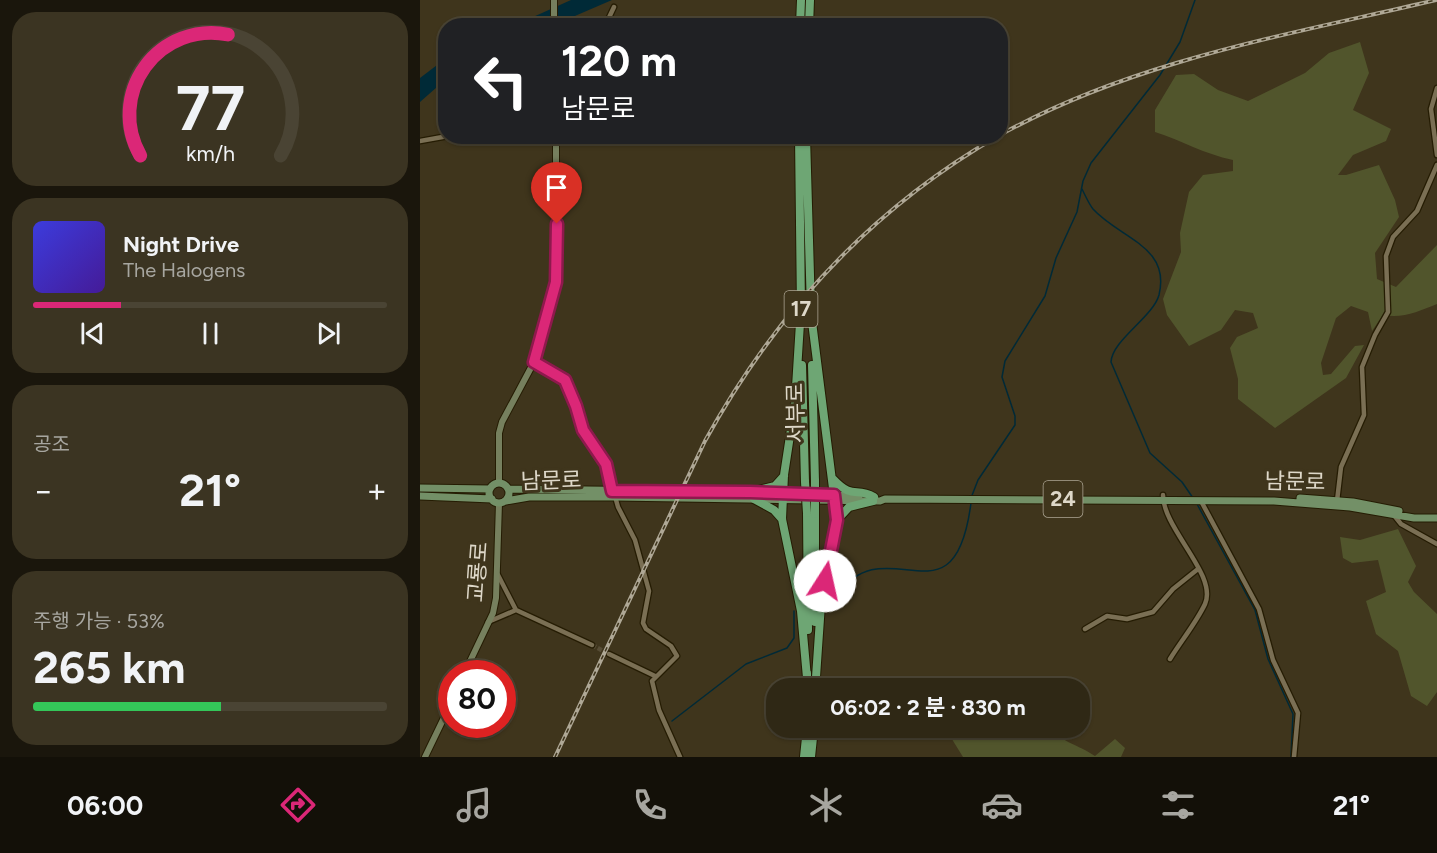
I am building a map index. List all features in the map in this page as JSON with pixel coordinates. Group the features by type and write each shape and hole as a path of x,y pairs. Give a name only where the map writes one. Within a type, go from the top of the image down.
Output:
{"highway":[{"path":"802,18 805,2"},
{"path":"805,2 808,18"},
{"name":"서부로","path":"799,144 801,307 811,514 811,678"},
{"name":"서부로","path":"807,144 810,482"},
{"path":"810,306 837,520 821,604 811,678"},
{"path":"801,307 795,403 784,475 783,519 811,678"},
{"path":"752,495 775,486 784,475"},
{"path":"833,478 849,493 869,494 874,499 849,507 837,520"},
{"path":"752,495 783,519"},
{"path":"804,757 806,738"},
{"path":"811,757 813,738"}],"main road":[{"name":"남문로","path":"420,496 436,492 490,489 499,483 508,489 613,494 874,499 1151,500 1163,498 1337,502 1393,512 1437,516"},
{"name":"남문로","path":"420,488 499,501 529,497 613,494"},
{"name":"남문로","path":"490,489 499,501"},
{"name":"남문로","path":"499,501 509,495 508,489"}],"street":[{"path":"554,0 554,18"},
{"path":"609,18 614,7"},
{"path":"1437,88 1431,109 1437,155"},
{"path":"420,141 438,138"},
{"path":"499,483 502,422 534,362 557,268 556,144"},
{"path":"1337,502 1341,467 1364,415 1362,367 1375,335 1388,312 1386,256 1394,237 1417,212 1437,165"},
{"path":"534,362 565,380 583,430 606,464 613,494 635,540 650,591 643,622 646,629 671,646 677,656 655,676 653,686 659,710 681,757"},
{"path":"1163,498 1165,511 1207,588 1205,604 1170,659"},
{"path":"1196,500 1259,609 1273,660 1298,713 1294,757"},
{"name":"교룡로","path":"470,660 496,598 499,501"},
{"path":"1393,512 1401,524 1437,544"},
{"path":"1085,629 1107,616 1127,619 1153,612 1173,589 1198,569"},
{"path":"497,573 516,610 592,645"},
{"path":"488,622 516,610"},
{"path":"609,654 655,676"},
{"path":"425,757 438,730"}],"green space":[{"path":"1360,42 1369,73 1353,110 1391,129 1386,141 1353,155 1338,175 1346,175 1379,165 1395,200 1399,217 1375,253 1377,279 1396,287 1437,245 1437,304 1404,315 1383,315 1372,331 1368,312 1351,306 1336,318 1321,363 1323,375 1331,374 1355,346 1364,345 1346,378 1275,428 1238,399 1238,379 1230,348 1237,337 1258,328 1253,313 1235,310 1221,330 1189,346 1167,315 1163,299 1181,252 1180,233 1189,192 1203,175 1233,171 1233,160 1155,132 1155,110 1176,75 1194,74 1218,90 1248,101 1305,73 1329,53"},
{"path":"1398,529 1416,566 1408,582 1414,592 1437,614 1437,692 1427,706 1411,696 1398,651 1376,634 1366,601 1386,592 1378,560 1352,563 1343,558 1340,537 1360,540"},
{"path":"951,738 1062,738 1095,756 1115,739 1125,748 1121,757 963,757"}],"water":[{"path":"571,0 612,0 570,18 531,18"},
{"path":"438,64 438,86 420,102 420,78"}],"waterway":[{"path":"971,498 978,480 1015,425 1015,416 1002,377 1005,361 1045,296 1056,258 1077,212 1083,181 1091,163 1160,75 1180,42 1195,0"},
{"path":"1082,189 1093,209 1140,245 1157,265 1161,278 1159,295 1149,312 1118,345 1111,362 1150,453 1182,482 1193,498"},
{"path":"837,595 857,576 877,569 935,570 950,562 962,541 971,503"},
{"path":"1197,504 1255,610 1268,659 1293,714 1291,757"},
{"path":"672,721 746,664 787,648 794,638 794,611"}],"tunnel":[{"path":"592,645 609,654"}],"railway":[{"path":"1008,131 1051,109 1104,87 1213,52 1436,0"},
{"path":"555,757 705,441 732,394 762,350 830,268 868,231 908,197 985,144"}],"route":[{"path":"557,224 556,282 534,362 544,370 557,373 565,380 583,430 606,464 612,491 834,495 837,520 825,581"}]}
